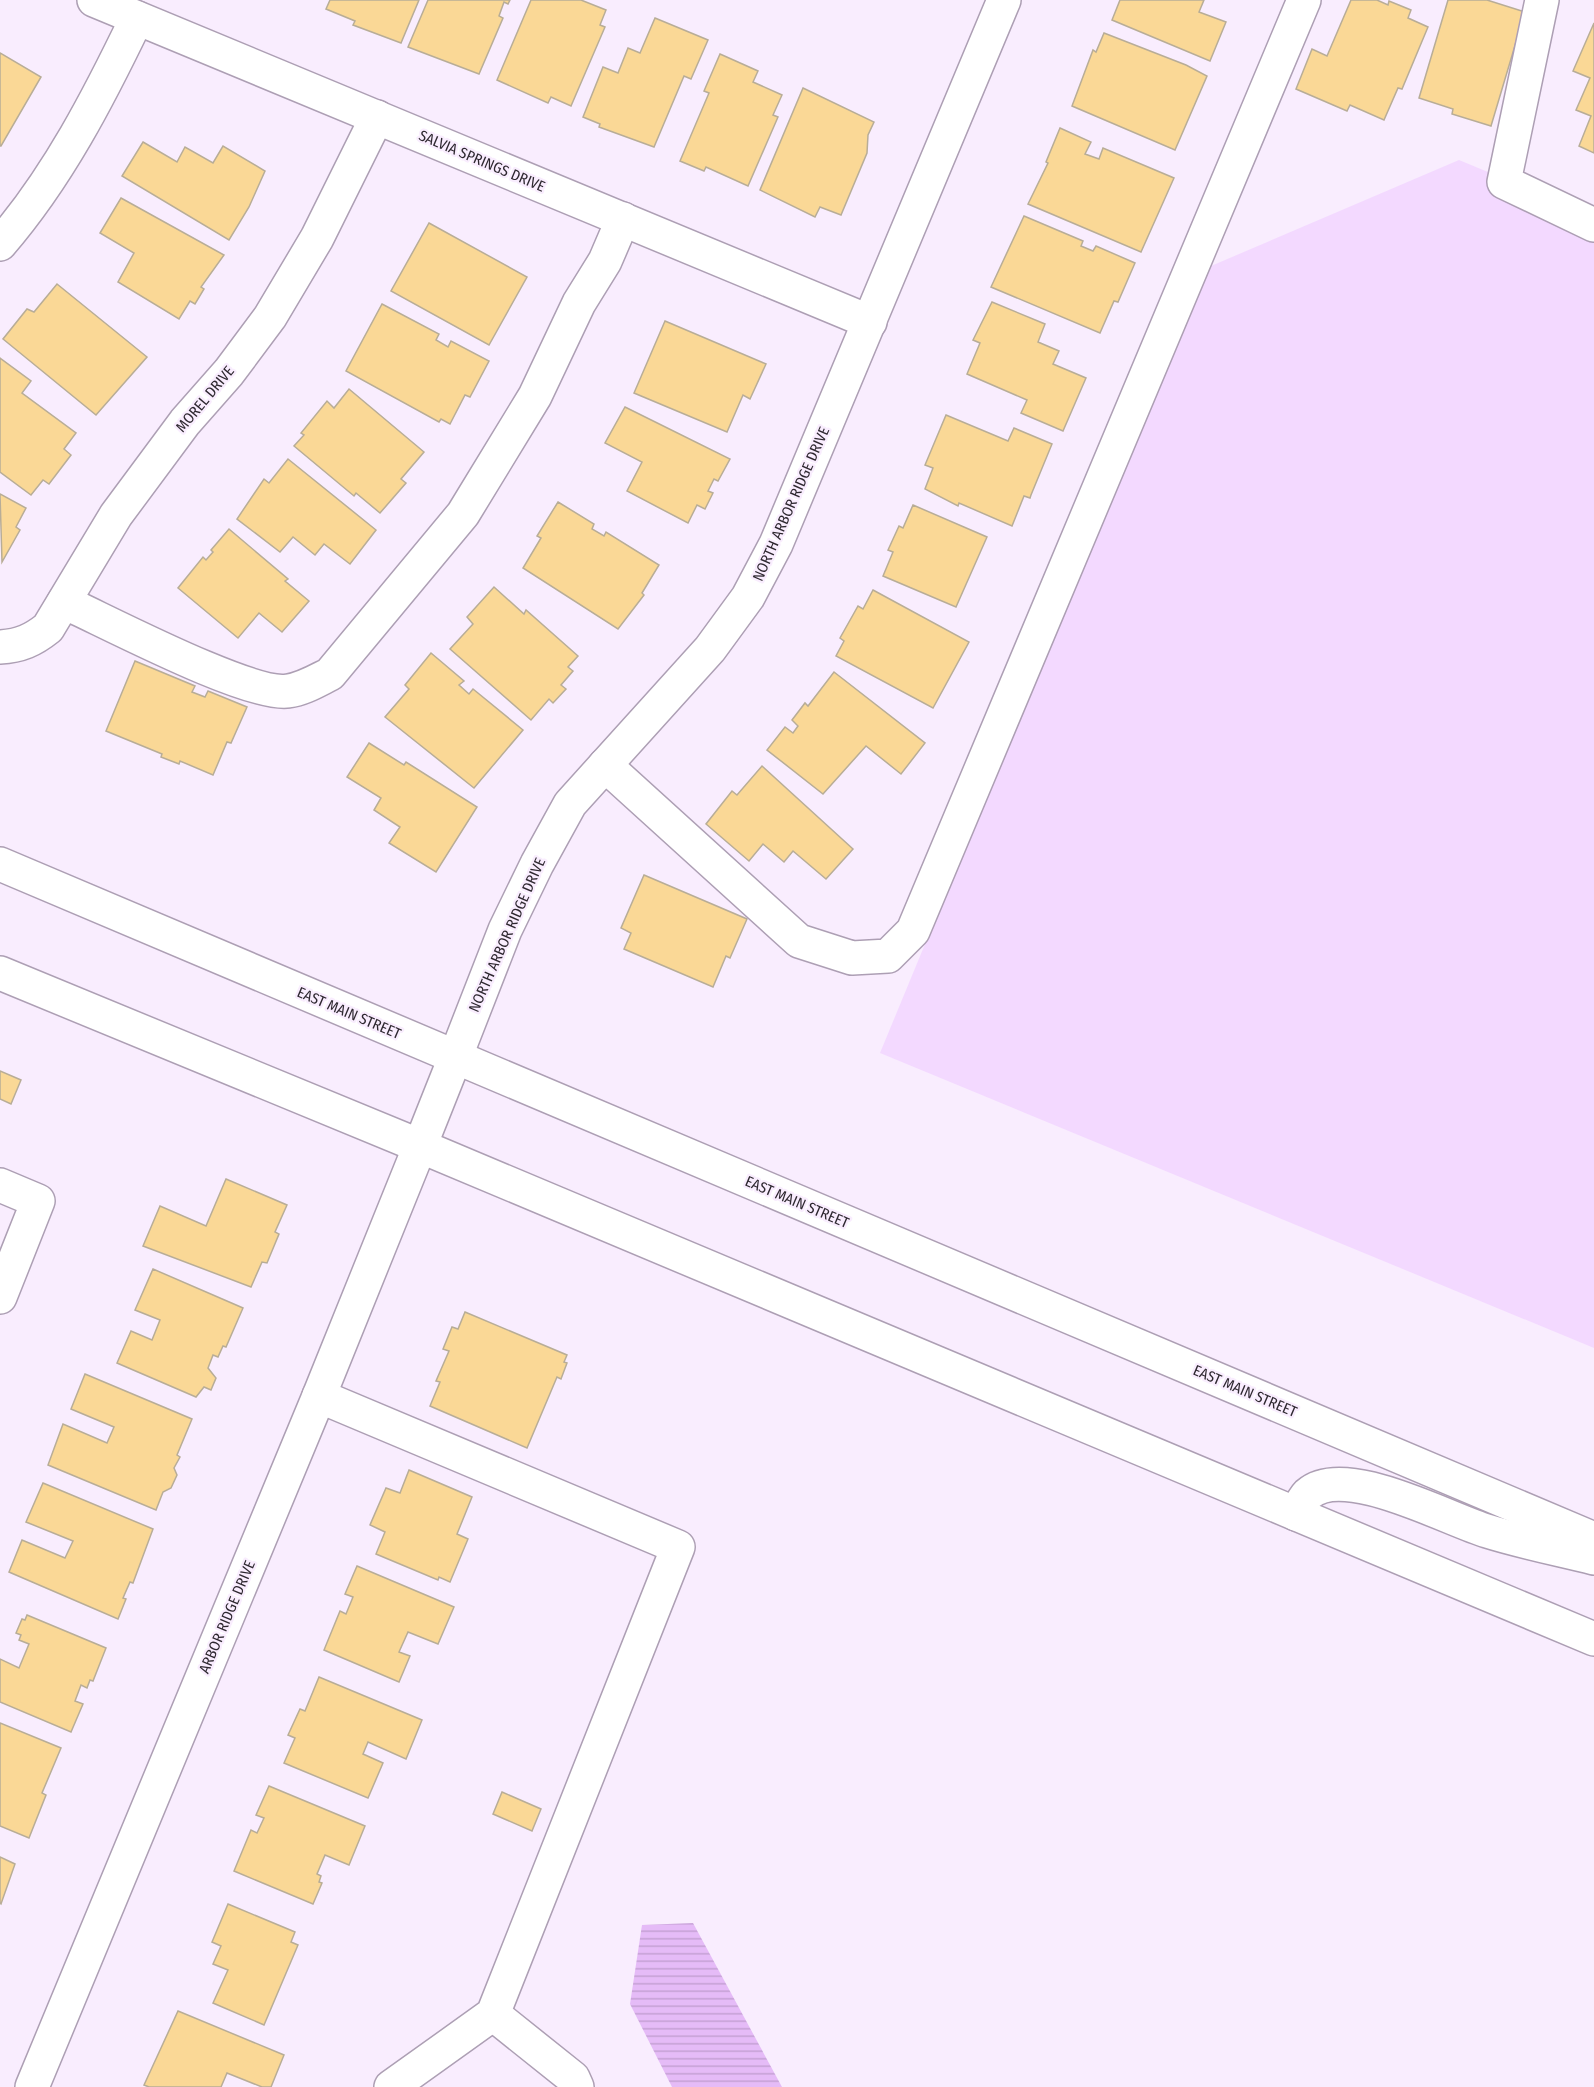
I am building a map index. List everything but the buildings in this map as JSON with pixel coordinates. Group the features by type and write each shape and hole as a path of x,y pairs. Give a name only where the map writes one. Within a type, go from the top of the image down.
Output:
{"main road":[{"name":"SALVIA SPRINGS DRIVE","path":"94,0 870,322"},
{"name":"NORTH ARBOR RIDGE DRIVE","path":"420,1146 506,930 537,864 570,804 710,649 748,597 776,544 1004,0"},
{"path":"605,765 799,940 852,958 888,956 913,931 1304,0"},
{"path":"1542,0 1504,182 1594,225"},
{"path":"0,244 15,226 91,111 136,18"},
{"name":"MOREL DRIVE","path":"0,647 14,646 33,640 48,628 116,515 185,422 229,372 270,317 317,238 377,117"},
{"path":"64,602 240,683 285,692 305,686 330,674 463,514 535,396 579,303 605,261 623,219"},
{"name":"EAST MAIN STREET","path":"0,864 1594,1539"},
{"path":"0,973 420,1146 1594,1639"},
{"name":"ARBOR RIDGE DRIVE","path":"32,2087 319,1396 420,1146"},
{"path":"0,1185 38,1201 0,1296"},
{"path":"319,1396 678,1547 493,2014 391,2087"},
{"path":"1296,1514 1308,1494 1324,1487 1347,1485 1389,1493 1486,1531 1594,1558"},
{"path":"493,2014 573,2078 578,2087"}],"shaded area":[{"path":"1459,160 1594,216 1594,1348 880,1053 1204,269"},
{"path":"693,1923 782,2087 672,2087 630,2004 642,1925"}]}
